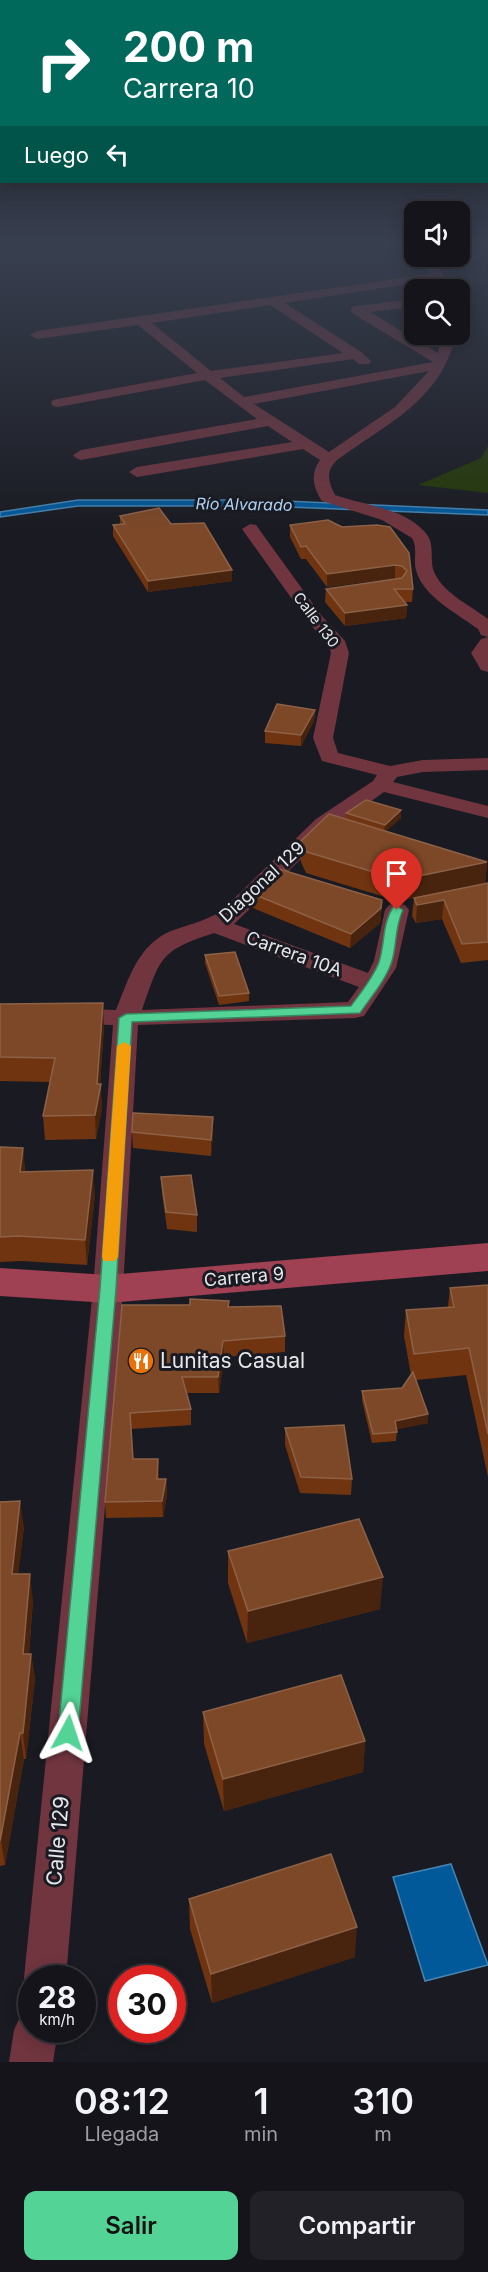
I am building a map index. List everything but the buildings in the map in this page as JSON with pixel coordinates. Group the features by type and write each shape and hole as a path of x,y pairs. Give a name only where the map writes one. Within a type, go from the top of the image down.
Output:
{"street":[{"path":"164,339 242,402 329,459"},
{"path":"332,339 386,377"},
{"path":"412,345 440,363"},
{"path":"448,345 432,378 393,416 329,459 321,471 322,485 328,498 349,507 405,524 420,536 425,547 425,572 434,585 486,626 488,631"},
{"path":"58,403 209,375 356,355"},
{"path":"242,402 315,387 386,377 440,363"},
{"path":"81,454 269,421"},
{"path":"137,472 306,444"},
{"name":"Calle 130","path":"250,529 299,598 338,645 339,658 323,738 328,757 385,778"},
{"path":"299,598 320,595"},
{"path":"488,643 480,653 488,666"},
{"path":"385,778 423,766 488,764"},
{"path":"385,778 488,812"},
{"name":"Diagonal 129","path":"153,954 164,944 215,925 228,917 324,824 385,778"},
{"path":"324,824 346,831"},
{"path":"272,872 295,879"},
{"path":"0,1014 126,1018 355,1010 374,984 386,961 396,906"},
{"name":"Carrera 10A","path":"215,925 374,984"},
{"name":"Calle 129","path":"46,1965 108,1289 126,1018 142,975 153,954"},
{"name":"Carrera 9","path":"0,1282 108,1289 488,1257"},
{"path":"31,2062 34,2043"}],"green space":[{"path":"488,446 488,493 418,485 481,458"}],"water":[{"name":"Río Alvarado","path":"78,500 263,500 488,510 488,515 262,506 78,506 0,517 0,512"},
{"path":"451,1864 488,1965 425,1981 393,1877"}],"slow traffic":[{"path":"110,1257 124,1046"}],"place":[{"name":"Lunitas Casual","path":"141,1361"}],"route":[{"path":"68,1733 108,1289 126,1018 355,1010 374,984 386,961 393,919 397,910"}]}
